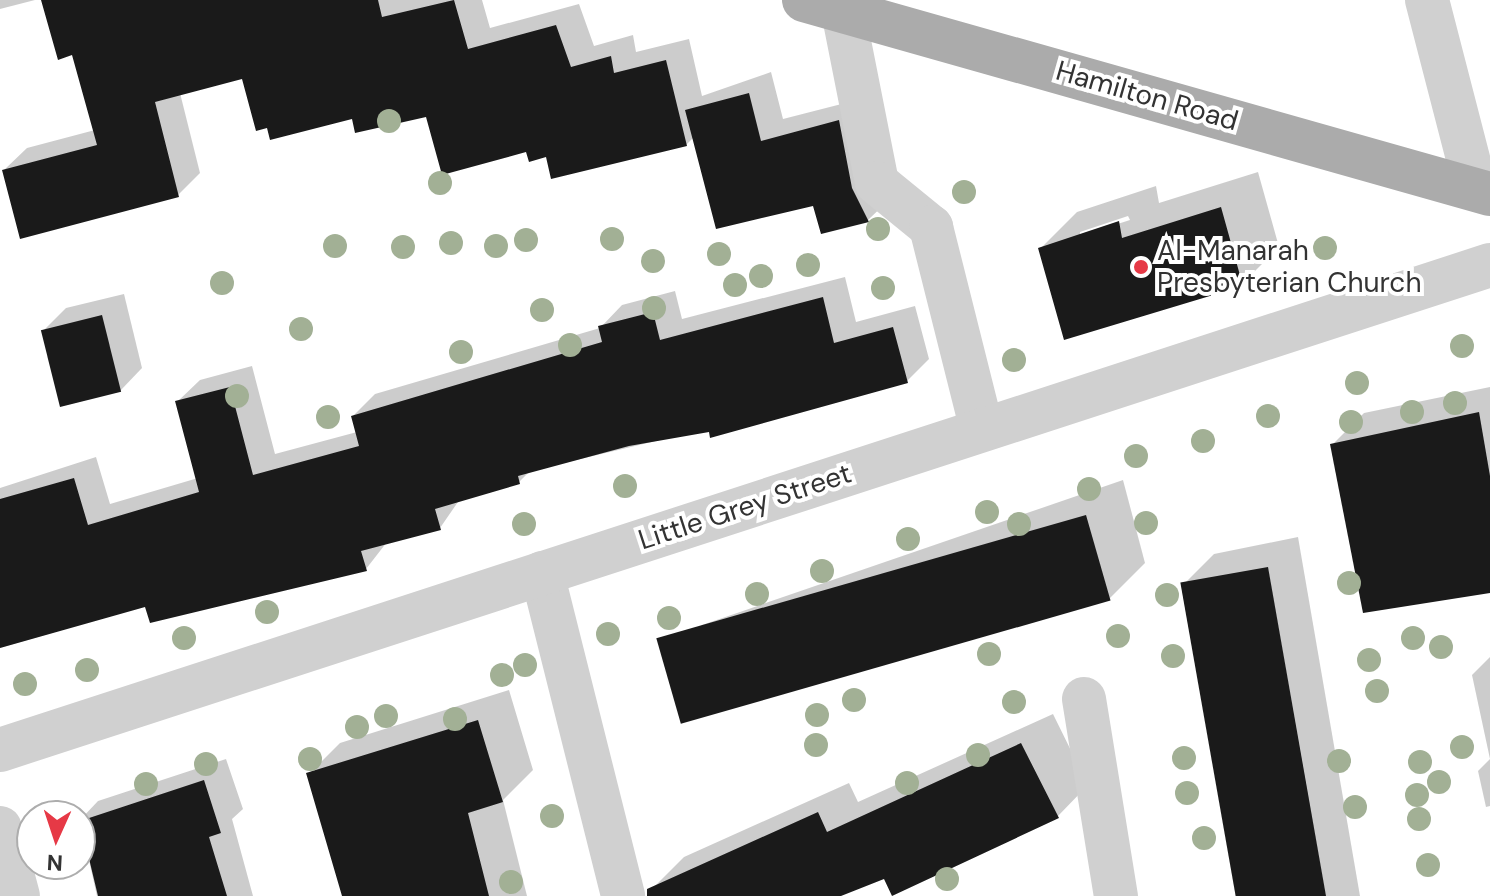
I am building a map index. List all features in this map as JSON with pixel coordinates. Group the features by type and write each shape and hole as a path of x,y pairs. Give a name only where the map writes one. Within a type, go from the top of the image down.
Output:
{"main road":[{"name":"Hamilton Road","path":"824,5 1483,191"}],"street":[{"path":"1427,0 1483,191"},
{"path":"824,5 877,183 931,227 982,430"},
{"name":"Little Grey Street","path":"0,750 1490,265"},
{"path":"542,573 623,896"},
{"path":"1084,699 1116,896"},
{"path":"0,828 18,896"}],"building":[{"path":"41,0 378,0 382,17 454,0 468,49 556,25 571,67 611,56 614,73 666,60 687,146 551,179 546,157 529,162 526,152 442,175 426,117 355,133 352,119 270,140 267,128 256,131 242,79 155,102 179,197 20,239 2,170 97,145 72,55 58,60"},
{"path":"749,93 761,141 839,120 852,188 869,222 821,234 813,206 716,229 685,110"},
{"name":"Al-Manarah Presbyterian Church","path":"1221,207 1243,286 1064,340 1038,248 1119,221 1122,238"},
{"path":"823,297 834,343 893,327 908,383 710,438 709,432 629,446 518,476 520,484 435,509 441,530 361,551 367,571 150,623 145,607 0,648 0,499 74,478 88,525 199,492 175,401 230,387 253,475 359,446 351,416 602,342 598,326 653,312 660,340"},
{"path":"102,315 121,392 60,407 41,330"},
{"path":"1479,412 1490,476 1490,593 1363,613 1330,444"},
{"path":"1086,515 1111,601 681,724 656,638"},
{"path":"1268,567 1326,896 1236,896 1180,582"},
{"path":"478,720 503,802 468,813 489,896 342,896 306,773"},
{"path":"1021,743 1059,818 892,896 884,879 841,896 647,896 647,889 818,812 827,832"},
{"path":"204,780 221,833 209,837 227,896 98,896 94,880 96,816"}],"place":[{"name":"Al-Manarah Presbyterian Church","path":"1141,267"}]}
